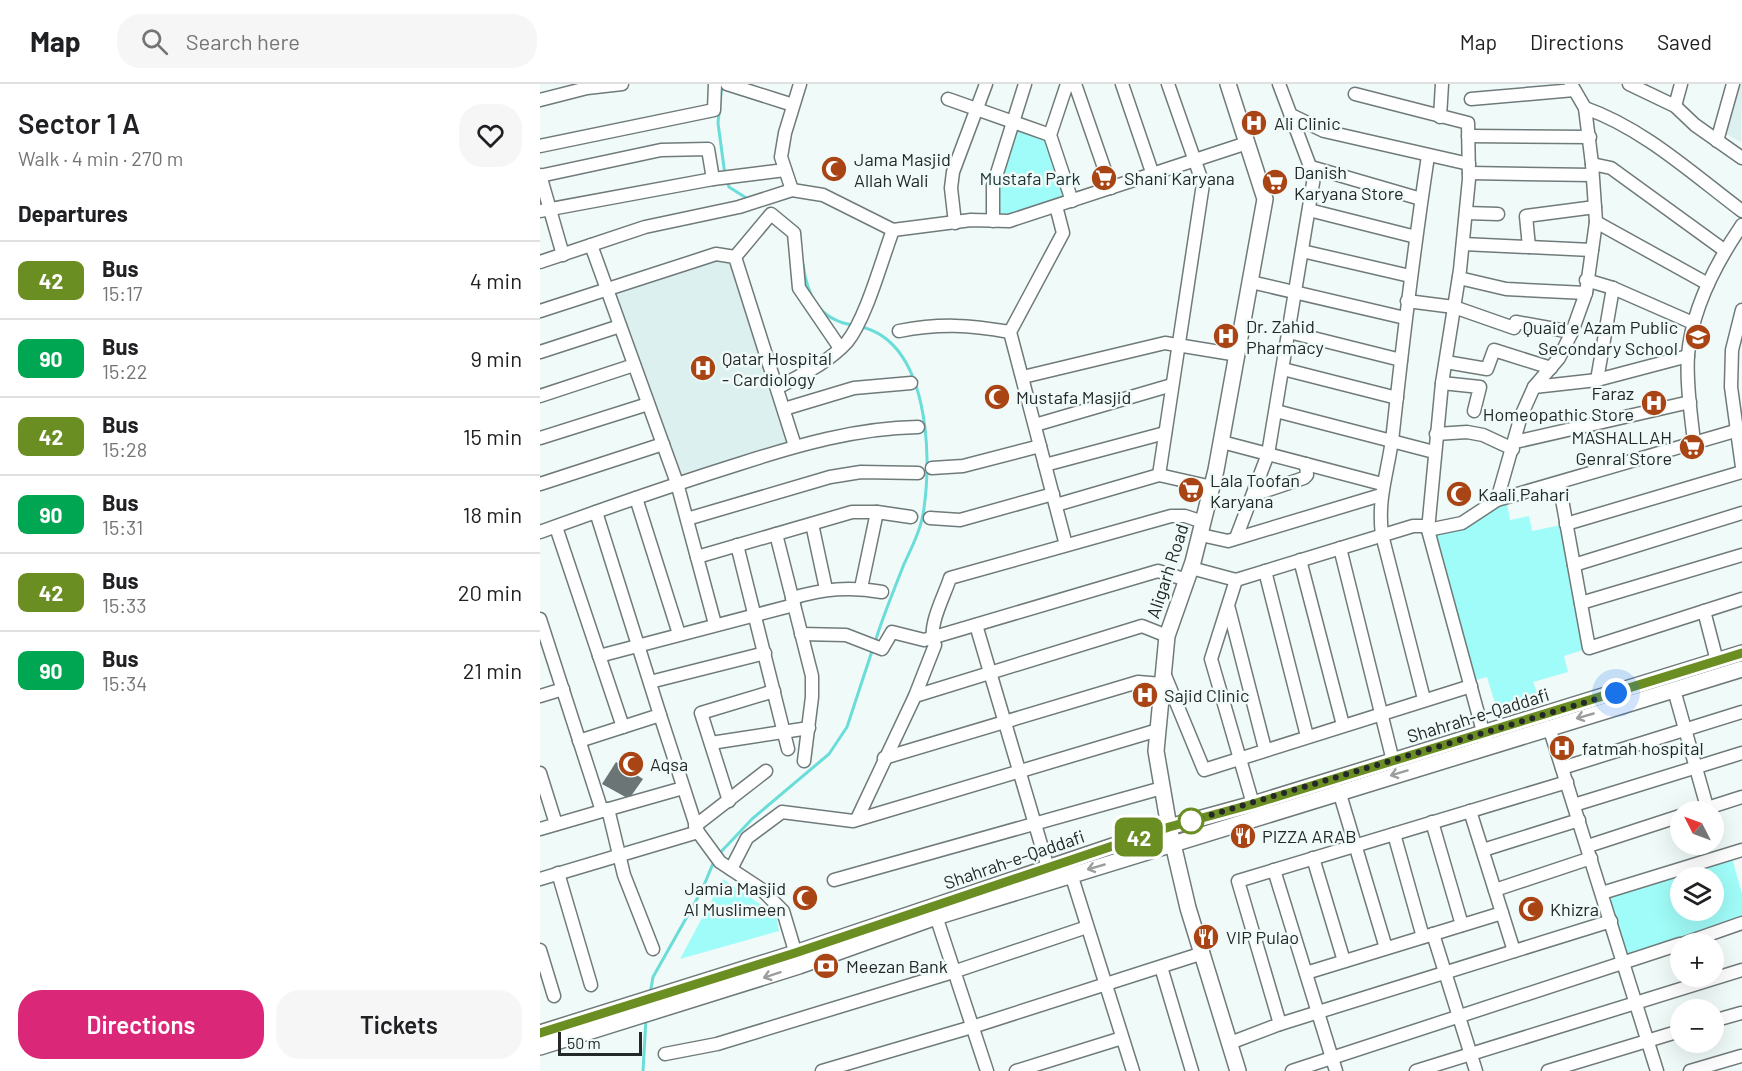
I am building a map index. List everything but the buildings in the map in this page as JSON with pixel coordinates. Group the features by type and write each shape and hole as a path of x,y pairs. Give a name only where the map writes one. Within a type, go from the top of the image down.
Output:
{"main road":[{"name":"Aligarh Road","path":"1228,84 1265,199 1239,355 1212,487 1189,574 1167,636 1156,751 1173,845 1238,1071"},
{"name":"Shahrah-e-Qaddafi","path":"934,912 1173,845 1339,791 1742,653"},
{"name":"Shahrah-e-Qaddafi","path":"540,1047 679,997 797,960 934,912 1048,868 1169,827 1393,761 1549,727 1742,669"},
{"name":"Shahrah-e-Qaddafi","path":"540,1033 679,997"}],"street":[{"path":"540,100 587,88 622,84"},
{"path":"540,146 714,110 715,84"},
{"path":"727,84 793,105"},
{"path":"792,190 781,157 800,84"},
{"path":"955,223 951,188 953,172 987,84"},
{"path":"993,221 993,186 1025,84"},
{"path":"1067,84 1050,135 1072,201"},
{"path":"1075,84 1112,188"},
{"path":"1122,84 1153,176"},
{"path":"1159,475 1203,184 1168,84"},
{"path":"1236,538 1268,454 1314,177 1279,84"},
{"path":"1440,117 1442,84"},
{"path":"1629,84 1675,106 1717,141 1740,154"},
{"path":"1675,106 1681,84"},
{"path":"1717,141 1733,84"},
{"path":"1471,99 1573,87 1586,108 1596,222 1586,286 1572,332 1551,368 1534,387 1521,416 1497,500"},
{"path":"1355,94 1468,123 1469,168 1463,244 1442,383 1428,528 1485,740"},
{"path":"948,99 1050,135"},
{"path":"1586,108 1605,115 1660,150 1742,211"},
{"path":"1291,115 1324,131 1469,168 1592,170 1611,168 1724,250"},
{"path":"1468,136 1590,137"},
{"path":"540,262 645,227 739,207 761,198 792,190 823,195 893,230 955,223 1009,221 1153,176 1247,143"},
{"path":"563,255 545,209 540,175 661,150 708,149 716,179"},
{"path":"1424,699 1382,535 1379,513 1381,490 1392,441 1410,276 1428,156"},
{"path":"1311,167 1421,199"},
{"path":"545,209 716,179 785,170"},
{"path":"1056,206 1063,233 1010,332 1066,545"},
{"path":"1529,247 1527,216 1595,207"},
{"path":"1309,210 1416,237"},
{"path":"1466,213 1498,214"},
{"path":"735,257 771,214 794,233 798,288 840,348"},
{"path":"1596,222 1708,284"},
{"path":"1694,442 1688,356 1694,323 1708,284 1724,250 1742,225"},
{"path":"777,388 820,365 840,348 853,332 893,230"},
{"path":"1463,244 1592,250"},
{"path":"591,245 677,483 715,624"},
{"path":"1302,250 1410,276"},
{"path":"540,311 716,254 735,257"},
{"path":"735,257 795,446"},
{"path":"1459,278 1506,289 1586,286 1613,288 1694,323"},
{"path":"1251,282 1406,318"},
{"path":"1597,380 1613,288"},
{"path":"1407,301 1454,307 1514,328 1516,322 1572,332"},
{"path":"1742,310 1732,350 1731,387 1739,430 1742,467"},
{"path":"899,331 936,324 957,324 1010,332"},
{"path":"540,352 620,326"},
{"path":"1289,332 1401,360"},
{"path":"1023,377 1165,343 1239,355"},
{"path":"1446,362 1487,369 1494,350 1551,368"},
{"path":"1534,387 1597,380 1688,356"},
{"path":"540,396 634,365"},
{"path":"1282,369 1397,398"},
{"path":"784,409 854,388 911,383"},
{"path":"1442,383 1480,387 1474,411"},
{"path":"1035,425 1172,385"},
{"path":"1436,434 1467,432 1514,445 1690,402"},
{"path":"540,438 648,404"},
{"path":"1276,411 1434,452"},
{"path":"540,532 677,483 795,446 885,428 918,428"},
{"path":"801,634 846,635 882,649 892,632 924,640 1158,571 1236,580 1413,526 1428,528 1462,524 1497,500 1739,430"},
{"path":"1045,465 1165,434"},
{"path":"1222,442 1306,464 1381,490"},
{"path":"540,484 663,444"},
{"path":"932,468 963,466 1040,446"},
{"path":"1253,495 1306,477 1306,464"},
{"path":"687,519 830,477 861,472 918,473"},
{"path":"1566,524 1742,472"},
{"path":"930,518 960,520 1159,475 1212,487"},
{"path":"1558,483 1589,648 1742,599"},
{"path":"857,819 915,696 935,645 931,638 951,578 1171,516 1185,516 1202,528 1228,541 1381,490"},
{"path":"636,498 679,634"},
{"path":"596,512 697,829 720,862 761,889 783,911 797,960"},
{"path":"697,556 852,512 878,512 911,517"},
{"path":"861,588 878,512"},
{"path":"1574,565 1742,513"},
{"path":"812,524 826,589"},
{"path":"556,527 622,727"},
{"path":"776,534 812,676 812,697 804,761"},
{"path":"737,545 788,749"},
{"path":"1340,548 1393,761"},
{"path":"1581,603 1742,555"},
{"path":"1300,560 1343,724"},
{"path":"1265,571 1307,736"},
{"path":"1236,580 1211,659 1253,804"},
{"path":"599,656 756,614 826,589 861,588 882,592"},
{"path":"1229,608 1265,749"},
{"path":"1704,611 1717,661"},
{"path":"540,619 579,741 605,810 618,856 653,949"},
{"path":"976,625 1048,868"},
{"path":"915,696 1142,626 1167,636"},
{"path":"650,682 765,653"},
{"path":"884,758 1138,682 1163,678 1201,768 1204,770 1343,724 1471,686"},
{"path":"540,696 563,689"},
{"path":"1674,690 1705,801"},
{"path":"729,801 701,712 774,691"},
{"path":"1562,768 1742,712"},
{"path":"579,741 660,715"},
{"path":"1549,727 1657,1071"},
{"path":"711,743 808,729"},
{"path":"731,869 747,838 782,813 857,819 1158,730"},
{"path":"1574,805 1742,753"},
{"path":"540,879 697,829 766,771"},
{"path":"540,774 556,824"},
{"path":"1280,1024 1240,880 1567,782"},
{"path":"540,828 683,788"},
{"path":"834,880 1162,788"},
{"path":"1339,791 1386,948"},
{"path":"1724,802 1742,796"},
{"path":"1470,811 1514,951"},
{"path":"1482,850 1579,820"},
{"path":"1495,890 1670,820"},
{"path":"1432,822 1462,925"},
{"path":"1394,834 1428,935 1446,973 1476,1071"},
{"path":"1602,893 1742,850"},
{"path":"1313,858 1344,961"},
{"path":"1274,870 1336,1071"},
{"path":"558,873 591,985"},
{"path":"1071,874 1132,1071"},
{"path":"934,912 987,1071"},
{"path":"1306,973 1502,913"},
{"path":"1230,1043 1280,1024 1611,921"},
{"path":"1713,933 1742,923"},
{"path":"665,1054 717,1044 953,972 1087,927"},
{"path":"1296,1070 1670,948"},
{"path":"540,950 554,996"},
{"path":"822,1071 972,1028 1203,953"},
{"path":"1161,967 1192,1071"},
{"path":"1416,1071 1742,970"},
{"path":"1724,1018 1741,1013"},
{"path":"1548,1071 1670,1033"},
{"path":"1016,1071 1122,1038"},
{"path":"1690,1071 1741,1056"}],"shaded area":[{"path":"1738,84 1742,84 1741,142 1723,132"},
{"name":"Qatar Hospital - Cardiology","path":"716,254 735,257 795,446 677,483 607,290"}],"green space":[{"name":"Mustafa Park","path":"1013,122 1050,135 1072,201 993,221 993,186"},
{"path":"1507,503 1510,520 1529,516 1532,531 1566,524 1589,648 1564,656 1568,672 1533,682 1538,695 1519,699 1521,706 1498,713 1487,677 1472,681 1433,535"},
{"path":"1732,858 1742,894 1742,923 1712,933 1670,933 1670,947 1624,963 1602,893 1670,875 1670,921 1724,921 1724,867 1699,867"},
{"path":"723,879 776,915 779,931 680,959"}],"waterway":[{"path":"722,84 718,123 725,175"},
{"path":"727,181 729,187 748,199"},
{"path":"803,264 808,286 816,304 831,317 852,325"},
{"path":"862,327 884,337 901,355 913,377 921,403 927,458 921,522 875,642"},
{"path":"718,855 752,819 829,754 847,727 873,648"},
{"path":"650,994 653,977 702,890 714,861"},
{"path":"643,1071 646,1019"}],"bus line":[{"name":"42","path":"540,1033 795,953 1169,827 1253,804 1742,653"}],"place":[{"name":"Ali Clinic","path":"1254,123"},
{"name":"Jama Masjid Allah Wali","path":"834,169"},
{"name":"Shani Karyana","path":"1104,178"},
{"name":"Danish Karyana Store","path":"1275,182"},
{"name":"Dr. Zahid Pharmacy","path":"1226,336"},
{"name":"Quaid e Azam Public Secondary School","path":"1698,337"},
{"name":"Qatar Hospital - Cardiology","path":"703,368"},
{"name":"Mustafa Masjid","path":"997,397"},
{"name":"Faraz Homeopathic Store","path":"1654,403"},
{"name":"MASHALLAH Genral Store","path":"1692,447"},
{"name":"Lala Toofan Karyana","path":"1191,490"},
{"name":"Kaali Pahari","path":"1459,494"},
{"name":"Sajid Clinic","path":"1145,695"},
{"name":"fatmah hospital","path":"1562,748"},
{"name":"Aqsa","path":"631,764"},
{"name":"PIZZA ARAB","path":"1243,836"},
{"name":"Jamia Masjid Al Muslimeen","path":"805,898"},
{"name":"Khizra","path":"1531,909"},
{"name":"VIP Pulao","path":"1206,937"},
{"name":"Meezan Bank","path":"826,966"}],"route":[{"path":"1191,821 1616,693"}]}
